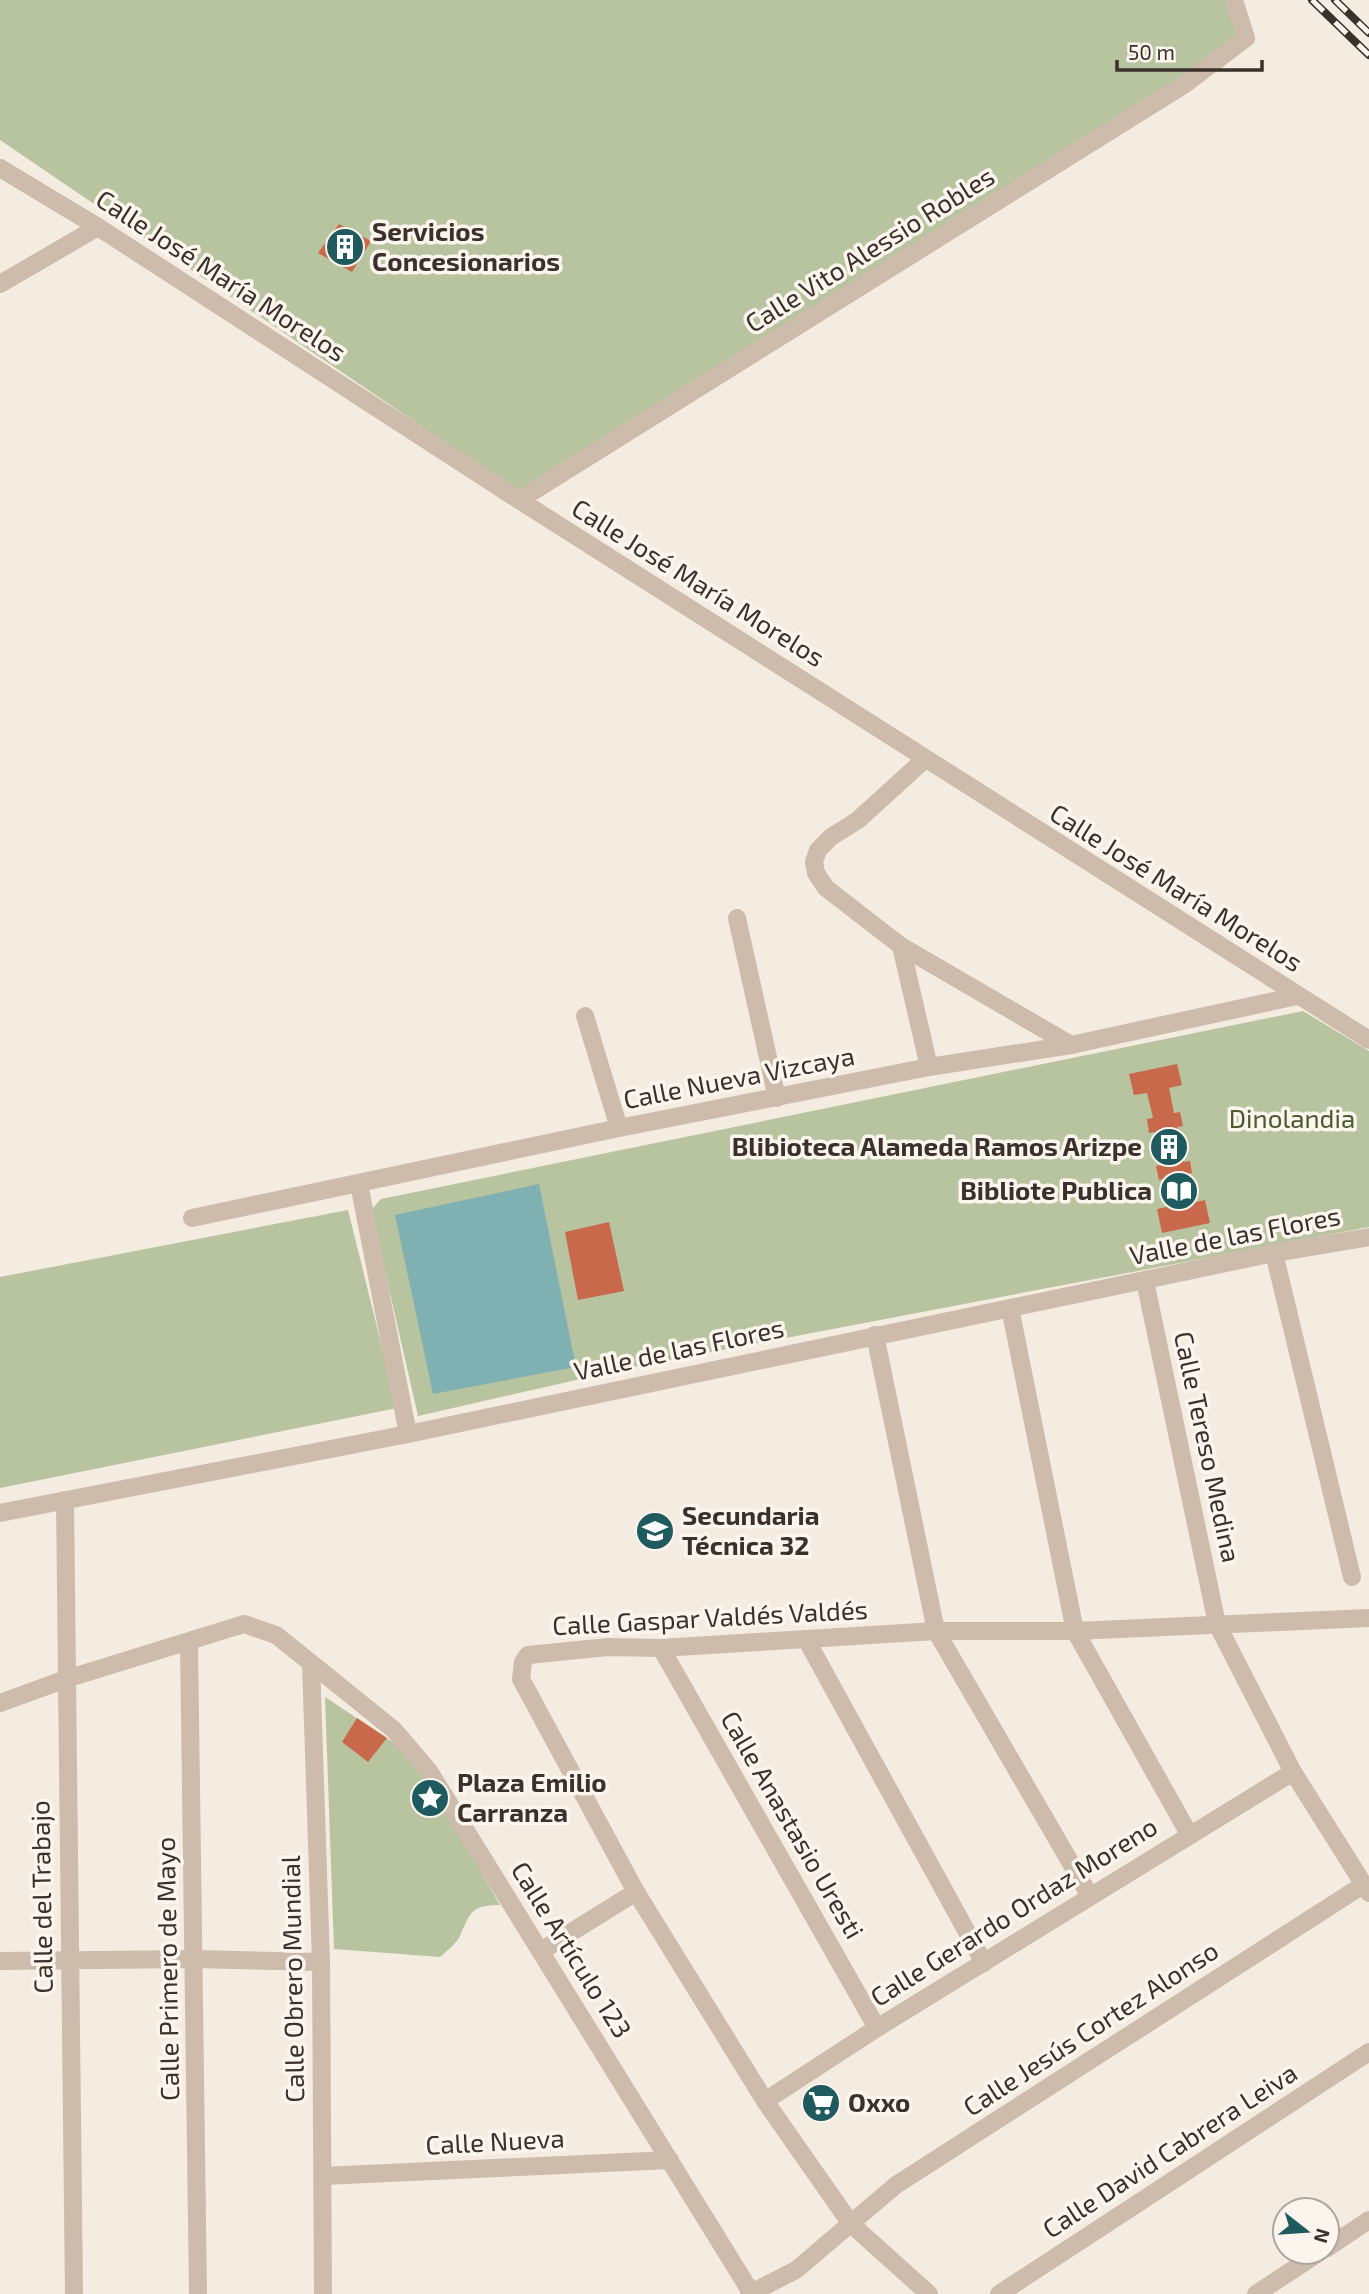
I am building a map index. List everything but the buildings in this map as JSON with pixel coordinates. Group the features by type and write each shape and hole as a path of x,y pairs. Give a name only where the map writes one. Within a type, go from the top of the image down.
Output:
{"street":[{"name":"Calle Vito Alessio Robles","path":"519,500 1185,84 1246,38 1234,0"},
{"name":"Calle José María Morelos","path":"0,168 98,227 519,500 1369,1040"},
{"path":"0,284 98,227"},
{"path":"925,759 898,786 818,850 814,862 816,873 826,888 901,946 1071,1045"},
{"path":"737,918 777,1098"},
{"path":"901,946 929,1067"},
{"name":"Calle Nueva Vizcaya","path":"192,1218 619,1128 929,1067 1071,1045 1297,996"},
{"path":"585,1016 619,1128"},
{"path":"359,1184 408,1434"},
{"name":"Valle de las Flores","path":"0,1513 408,1434 1274,1252 1369,1237"},
{"path":"1274,1252 1352,1577"},
{"name":"Calle Tereso Medina","path":"1145,1281 1217,1624 1293,1772 1366,1889"},
{"path":"1010,1308 1075,1631 1189,1835"},
{"path":"875,1335 936,1631 1090,1896"},
{"name":"Calle del Trabajo","path":"65,1500 74,2294"},
{"name":"Calle Gaspar Valdés Valdés","path":"929,2294 851,2224 765,2101 636,1892 521,1679 521,1671 528,1655 608,1647 661,1648 936,1631 1075,1631 1369,1618"},
{"name":"Calle Artículo 123","path":"0,1703 66,1679 244,1624 276,1635 394,1730 429,1771 751,2294"},
{"path":"806,1639 984,1963"},
{"name":"Calle Primero de Mayo","path":"188,1643 195,1959 198,2294"},
{"name":"Calle Anastasio Uresti","path":"661,1648 877,2028"},
{"name":"Calle Obrero Mundial","path":"311,1663 321,1962 323,2294"},
{"name":"Calle Gerardo Ordaz Moreno","path":"765,2101 877,2028 1293,1772"},
{"name":"Calle Jesús Cortez Alonso","path":"751,2294 796,2270 896,2185 1366,1889"},
{"path":"541,1951 636,1892"},
{"path":"0,1961 195,1959 321,1962"},
{"name":"Calle David Cabrera Leiva","path":"999,2294 1369,2052"},
{"name":"Calle Nueva","path":"323,2176 670,2160"},
{"path":"1341,2239 1369,2220"},
{"path":"1256,2294 1299,2266"}],"green space":[{"path":"0,0 1225,0 1240,36 1212,58 518,492 0,140"},
{"name":"Dinolandia","path":"1303,1011 1369,1051 1369,1227 638,1366 418,1416 371,1210 381,1199"},
{"path":"348,1210 397,1408 0,1488 0,1277"},
{"path":"325,1697 415,1757 500,1905 483,1907 473,1912 458,1939 440,1957 334,1949"}],"water":[{"path":"539,1184 576,1367 433,1394 395,1215"}],"railway":[{"path":"1312,0 1369,55"},
{"path":"1335,0 1369,33"}],"place":[{"name":"Servicios Concesionarios","path":"345,247"},
{"name":"Blibioteca Alameda Ramos Arizpe","path":"1169,1147"},
{"name":"Bibliote Publica","path":"1179,1191"},
{"name":"Secundaria Técnica 32","path":"655,1531"},
{"name":"Plaza Emilio Carranza","path":"430,1798"},
{"name":"Oxxo","path":"821,2103"}]}
